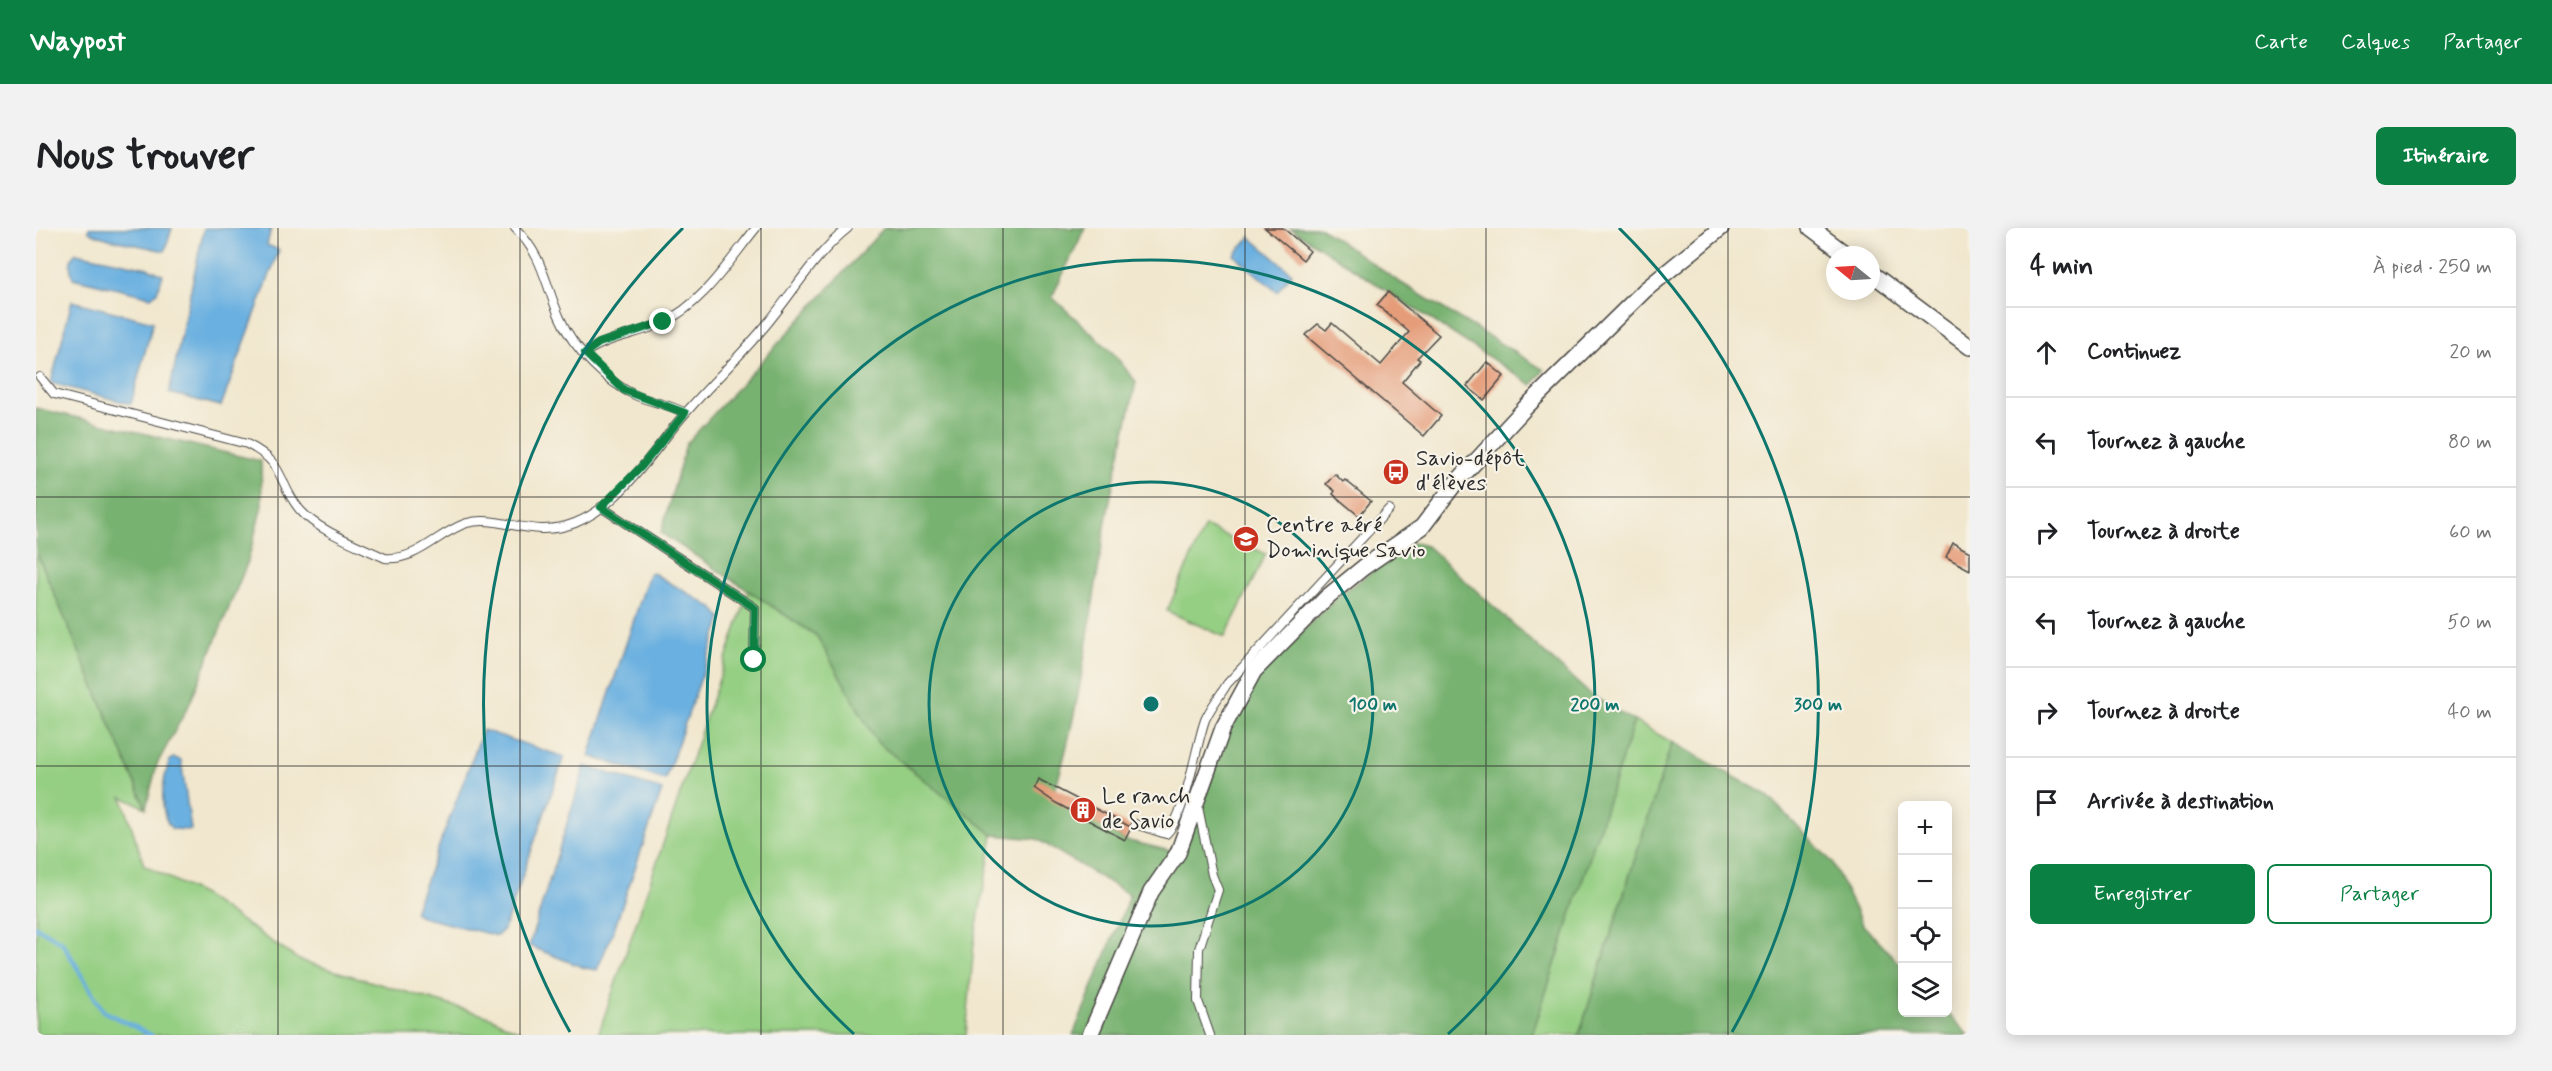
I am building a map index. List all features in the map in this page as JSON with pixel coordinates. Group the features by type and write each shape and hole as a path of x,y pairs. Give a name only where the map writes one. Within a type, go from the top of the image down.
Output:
{"street":[{"path":"1090,1035 1151,892 1178,853 1223,728 1254,671 1327,597 1364,567 1422,527 1453,486 1525,408 1645,290 1720,228"},
{"path":"1811,228 1835,246"},
{"path":"1880,280 1970,347"}],"lane":[{"path":"515,228 532,246 548,279 560,320 585,353 624,390 685,413"},
{"path":"585,353 599,343 645,330 679,314 696,300 756,228"},
{"path":"40,377 54,394 247,444 264,452 283,476 299,509 311,522 385,558 406,556 468,523 480,522 530,530 555,529 582,520 601,507 641,467 685,413 765,326 822,255 848,228"},
{"path":"601,507 755,608 754,660"},
{"path":"1134,824 1166,834 1172,829 1179,813 1206,718 1227,684 1389,509"},
{"path":"1197,800 1212,875 1218,890 1199,949 1198,1001 1210,1035"}],"green space":[{"path":"884,228 1085,228 1052,297 1114,354 1136,382 1107,516 1071,729 1052,799 1125,840 1183,854 1230,730 1259,673 1342,593 1414,542 1428,547 1592,696 1634,721 1532,1035 1073,1035 1130,895 1037,839 993,835 877,742 817,636 661,533 686,444"},
{"path":"1290,228 1321,228 1398,281 1544,370 1532,385"},
{"path":"36,408 261,461 262,506 248,561 190,703 157,764 146,808 36,551"},
{"path":"1205,526 1266,554 1225,637 1167,611"},
{"path":"36,551 146,808 122,797 144,865 203,895 299,960 490,1017 527,1035 36,1035"},
{"path":"749,591 817,636 877,742 993,835 974,943 966,1035 598,1035"},
{"path":"1634,721 1672,742 1579,1035 1532,1035"},
{"path":"1672,742 1767,795 1832,862 1862,924 1898,962 1898,1017 1951,1017 1969,1035 1579,1035"}],"water":[{"path":"89,228 172,228 165,251 109,239 89,232"},
{"path":"204,228 271,228 267,245 279,250 221,406 169,393"},
{"path":"1250,237 1292,273 1277,292 1234,255"},
{"path":"76,253 148,268 163,275 157,292 151,297 73,278 71,262"},
{"path":"72,301 153,322 131,404 51,383"},
{"path":"653,573 713,608 722,618 665,780 589,756 649,574"},
{"path":"483,730 564,757 504,929 497,936 422,917 414,912"},
{"path":"173,758 181,760 191,830 172,829 164,814 165,776 170,760"},
{"path":"585,766 662,790 613,932 597,970 585,968 529,946"}],"building":[{"path":"1265,228 1283,228 1310,251 1303,260"},
{"path":"1388,292 1439,335 1417,358 1420,360 1402,382 1441,416 1424,436 1305,335 1318,324 1326,330 1332,323 1381,365 1409,332 1377,305"},
{"path":"1487,362 1504,376 1484,400 1467,386"},
{"path":"1335,474 1371,501 1359,516 1333,494 1335,491 1326,484"},
{"path":"1953,543 1970,552 1970,570 1946,557"},
{"path":"1038,779 1129,826 1131,828 1125,840 1056,803 1034,788"}],"waterway":[{"path":"36,927 62,942 103,1011 151,1035"}],"place":[{"name":"Savio-dépôt d'élèves","path":"1396,472"},
{"name":"Centre aéré Dominique Savio","path":"1246,539"},
{"name":"Le ranch de Savio","path":"1083,810"}],"route":[{"path":"663,322 645,330 599,343 585,353 624,390 685,413 641,467 601,507 755,608 754,660"}]}
